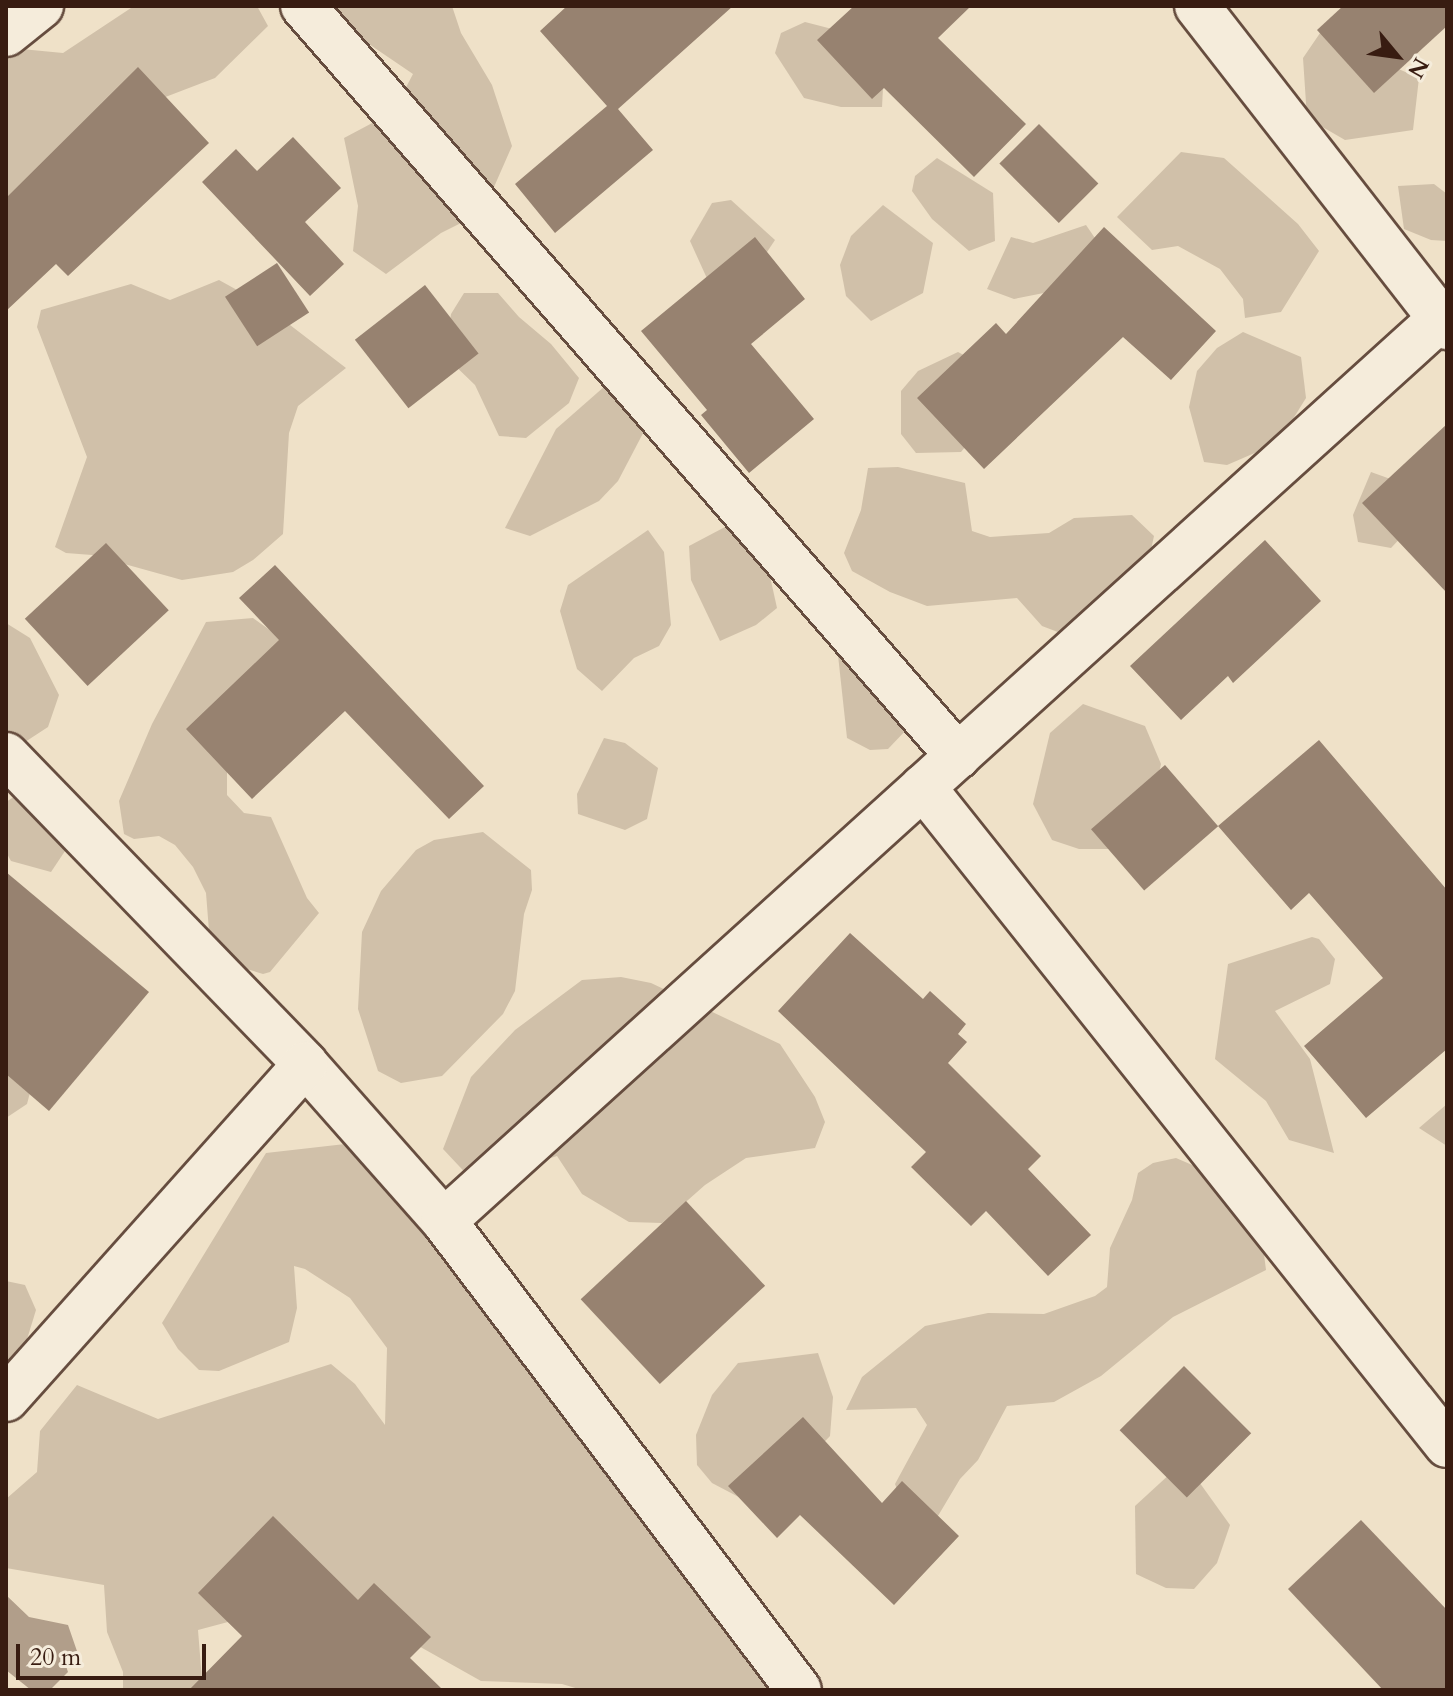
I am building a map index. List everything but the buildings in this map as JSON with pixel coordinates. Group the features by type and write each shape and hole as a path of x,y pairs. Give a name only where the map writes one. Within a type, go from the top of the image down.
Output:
{"street":[{"path":"6,34 41,6"},
{"path":"303,6 958,756"},
{"path":"444,1221 923,787 1444,323 1197,6"},
{"path":"6,755 305,1064 444,1221 799,1690"},
{"path":"923,787 1447,1445"},
{"path":"6,1399 305,1064"}],"shaded area":[{"path":"134,6 257,6 268,26 215,78 108,119 6,252 6,54 11,48 63,53"},
{"path":"313,6 452,6 461,33 492,85 512,146 483,212 441,233 386,274 353,251 358,206 344,138 393,112 413,74"},
{"path":"1331,17 1385,63 1419,78 1413,130 1345,140 1307,118 1303,58"},
{"path":"805,22 836,30 884,69 882,107 841,107 804,98 775,53 781,33"},
{"path":"1181,152 1224,158 1298,224 1319,251 1281,312 1245,318 1243,299 1220,269 1178,246 1152,250 1117,217"},
{"path":"937,158 993,193 995,241 969,251 932,219 912,191 915,176"},
{"path":"1434,184 1447,194 1447,241 1431,240 1404,229 1398,186"},
{"path":"731,200 775,240 745,285 710,285 690,241 712,203"},
{"path":"883,205 933,243 923,293 871,321 846,296 840,265 851,236"},
{"path":"1086,225 1099,244 1064,289 1014,299 987,289 1011,237 1033,243"},
{"path":"219,280 264,305 346,368 298,406 289,433 283,534 253,560 233,572 182,580 92,555 66,553 55,547 87,457 37,327 41,310 131,284 170,300"},
{"path":"464,293 498,293 519,317 551,344 579,378 569,403 526,438 499,436 475,385 445,356 451,314"},
{"path":"1243,332 1301,357 1306,398 1278,443 1227,465 1204,462 1189,407 1197,371 1217,348"},
{"path":"958,352 1007,378 983,425 961,452 916,453 901,434 901,391 918,371"},
{"path":"605,386 651,418 618,481 599,501 530,536 505,528 556,429"},
{"path":"898,467 965,483 972,531 990,537 1049,533 1074,518 1132,515 1154,536 1140,600 1105,650 1042,626 1017,598 927,606 890,592 852,571 844,553 861,510 868,468"},
{"path":"1371,472 1396,481 1419,518 1391,548 1358,542 1353,515"},
{"path":"725,527 763,545 777,608 756,625 720,641 691,580 689,546"},
{"path":"648,530 664,552 671,625 659,646 634,658 602,691 577,669 560,611 568,585"},
{"path":"253,618 281,638 227,750 227,795 244,813 271,817 307,898 319,913 270,972 263,974 240,967 209,931 206,893 193,867 175,845 159,836 134,839 124,834 119,801 152,724 206,622"},
{"path":"6,623 30,638 59,695 48,727 25,742 6,775"},
{"path":"852,630 890,641 921,678 928,707 888,749 870,750 847,738 838,655"},
{"path":"1083,704 1145,726 1161,764 1146,832 1112,849 1079,849 1052,840 1033,804 1050,733"},
{"path":"604,738 625,743 658,768 647,819 625,830 578,814 577,794"},
{"path":"29,787 67,848 51,872 11,861 6,852 6,802"},
{"path":"483,832 531,870 532,890 524,914 515,991 503,1014 442,1076 401,1083 378,1071 358,1009 362,932 381,891 416,850 434,840"},
{"path":"1312,937 1319,939 1335,959 1330,984 1275,1011 1310,1059 1334,1153 1289,1140 1266,1101 1215,1059 1228,964"},
{"path":"621,977 651,983 780,1044 815,1097 825,1122 815,1148 746,1158 705,1185 662,1223 629,1222 582,1194 557,1156 474,1182 443,1149 471,1077 515,1030 582,980"},
{"path":"6,1054 33,1081 27,1104 6,1118"},
{"path":"1447,1104 1447,1146 1419,1128"},
{"path":"354,1143 547,1396 623,1467 667,1557 709,1580 789,1690 582,1690 562,1684 481,1681 383,1626 311,1600 198,1630 202,1680 212,1690 123,1690 123,1672 107,1632 104,1585 6,1568 6,1499 37,1472 40,1431 77,1385 158,1419 331,1364 355,1384 385,1425 387,1348 350,1298 305,1269 294,1266 297,1308 289,1342 219,1371 199,1370 178,1349 162,1323 266,1153"},
{"path":"1176,1158 1213,1174 1260,1223 1266,1270 1173,1317 1101,1376 1054,1402 1007,1406 978,1460 960,1479 932,1526 906,1513 895,1484 927,1425 916,1408 846,1410 862,1377 925,1326 988,1313 1044,1314 1095,1296 1107,1287 1110,1248 1132,1200 1138,1173 1153,1163"},
{"path":"6,1281 25,1285 36,1310 24,1349 6,1364"},
{"path":"818,1353 833,1397 830,1436 771,1498 752,1504 712,1483 697,1465 696,1435 712,1395 738,1363"},
{"path":"1184,1461 1230,1525 1217,1563 1194,1589 1166,1588 1136,1574 1135,1506"},
{"path":"6,1595 29,1617 68,1625 79,1657 64,1660 68,1672 52,1688 31,1690 6,1670"}]}
